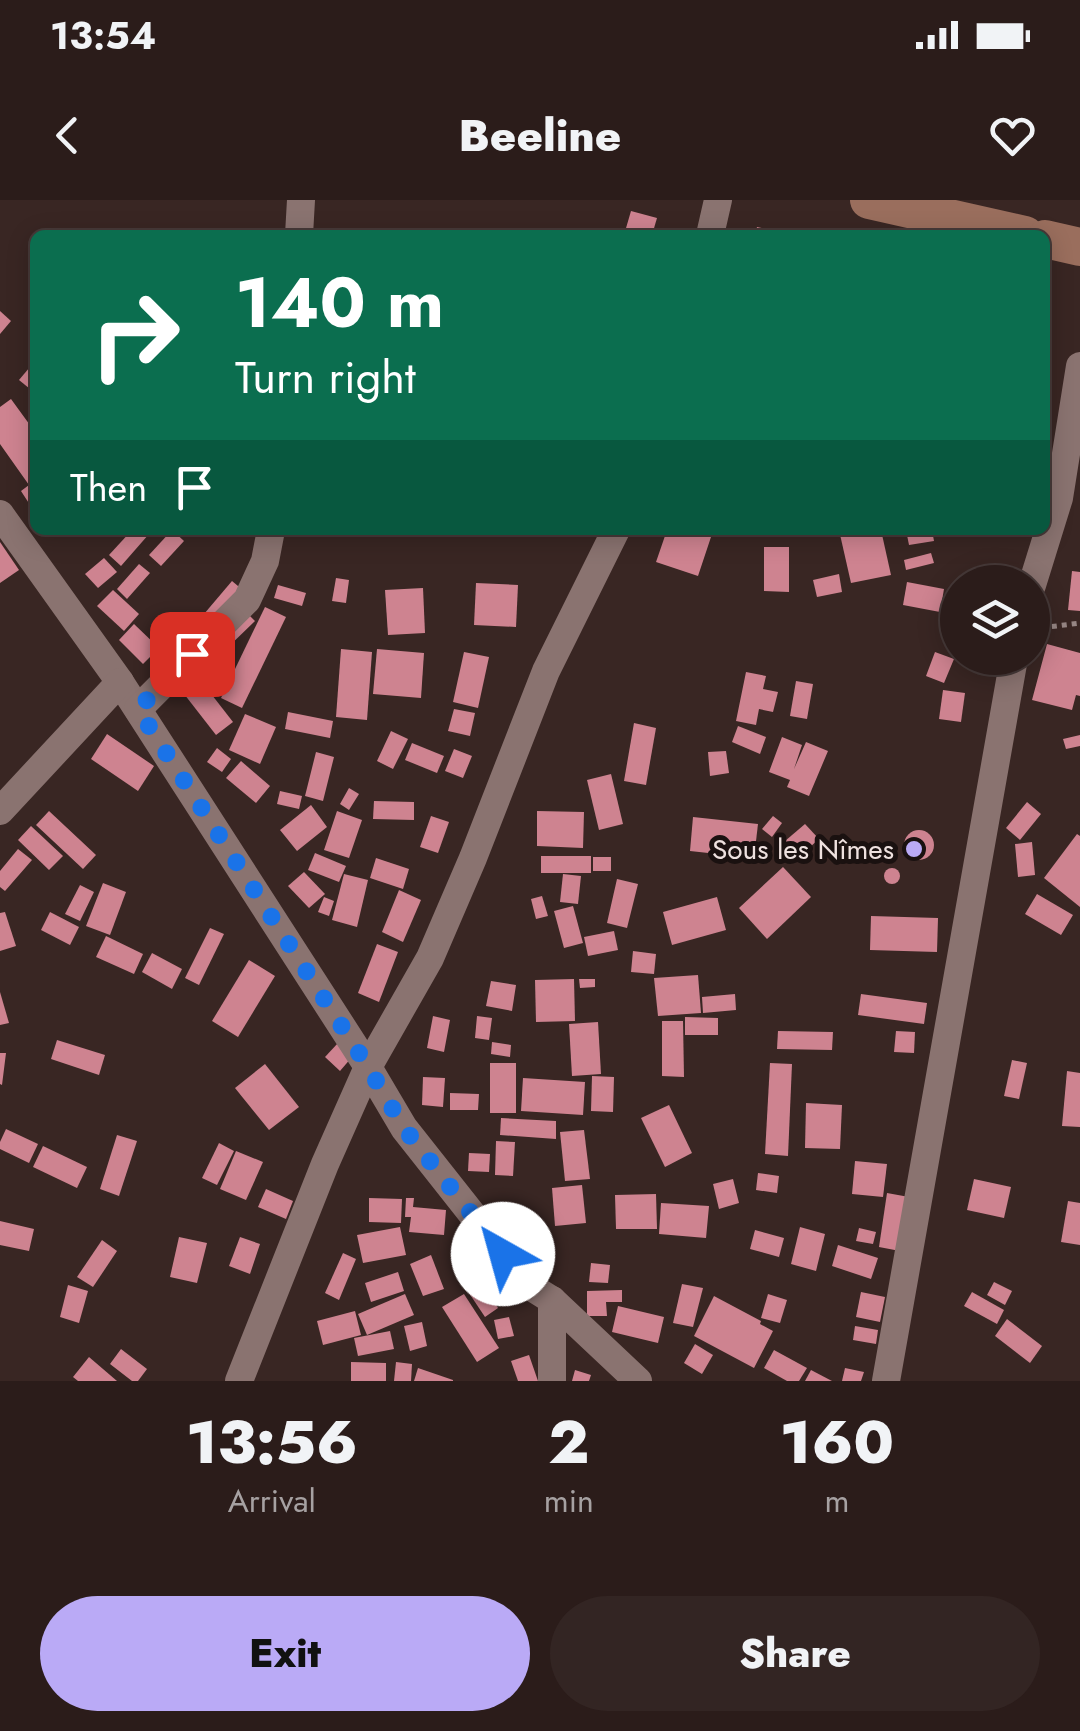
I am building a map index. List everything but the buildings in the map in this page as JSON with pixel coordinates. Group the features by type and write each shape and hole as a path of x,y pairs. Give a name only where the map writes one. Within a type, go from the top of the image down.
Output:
{"main road":[{"path":"868,200 1003,230"},
{"path":"1050,241 1080,247"}],"street":[{"path":"299,230 301,200"},
{"path":"711,230 718,200"},
{"path":"1050,527 1059,498 1080,366"},
{"path":"0,514 138,709 404,1128 528,1285 552,1300 638,1381"},
{"path":"138,709 247,600 265,561 270,535"},
{"path":"238,1381 324,1164 368,1067 430,958 546,671 614,535"},
{"path":"1038,565 1048,535"},
{"path":"886,1381 1011,675"},
{"path":"0,811 120,682"},
{"path":"552,1300 552,1381"}],"path":[{"path":"1050,626 1080,622"}],"place":[{"name":"Sous les Nîmes","path":"914,849"}],"route":[{"path":"192,654 138,709 404,1128 503,1254"}]}
